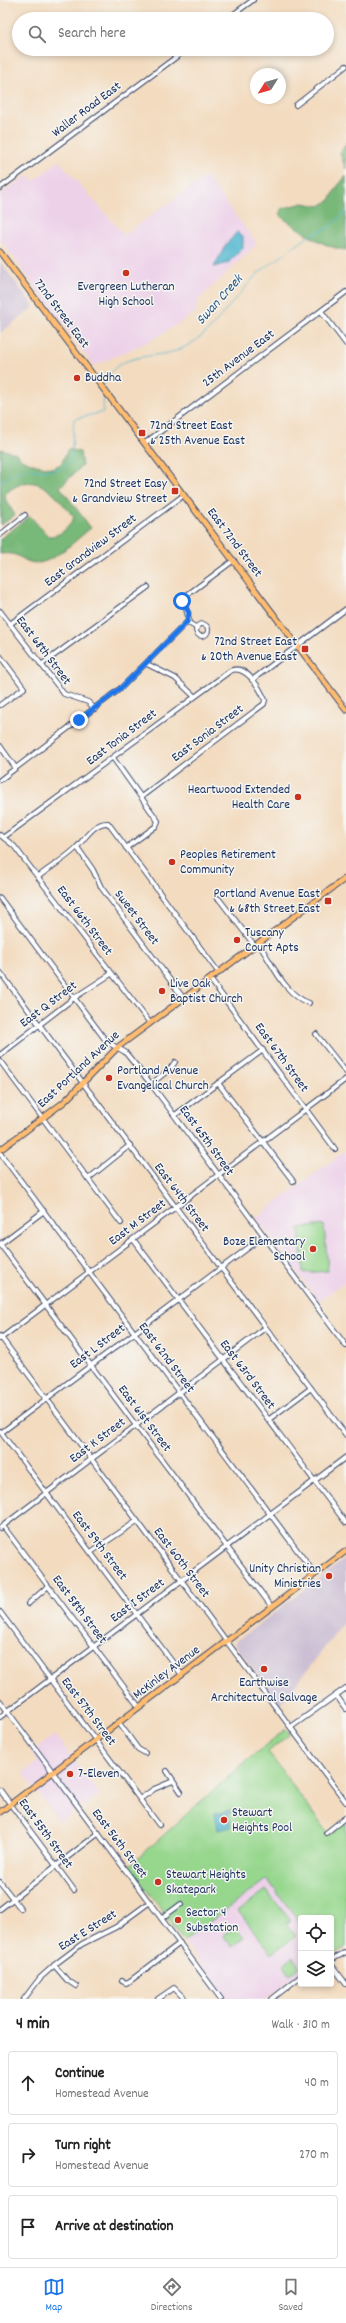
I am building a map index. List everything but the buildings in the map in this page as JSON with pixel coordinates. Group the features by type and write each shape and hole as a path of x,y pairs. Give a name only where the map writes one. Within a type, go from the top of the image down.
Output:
{"main road":[{"name":"72nd Street East","path":"0,252 104,389"},
{"name":"East 72nd Street","path":"104,389 346,710"},
{"name":"East Portland Avenue","path":"0,1152 64,1102 103,1060 118,1047 346,878"},
{"name":"McKinley Avenue","path":"0,1812 346,1551"}],"street":[{"path":"236,12 252,0"},
{"name":"Waller Road East","path":"0,188 178,56"},
{"path":"296,105 346,66"},
{"name":"25th Avenue East","path":"145,443 346,292"},
{"path":"321,311 346,344"},
{"name":"East Grandview Street","path":"10,624 184,495"},
{"path":"0,535 25,515"},
{"path":"0,780 15,767 95,709 147,664 187,622 189,613 182,599 234,560"},
{"path":"41,665 148,587"},
{"path":"252,680 346,609"},
{"name":"East 68th Street","path":"0,611 64,694 88,702 95,709"},
{"path":"187,622 197,628"},
{"path":"0,656 24,688 0,705"},
{"path":"147,664 175,678 194,696"},
{"name":"East Tonia Street","path":"2,836 113,758 194,696 233,669 245,672 252,680"},
{"name":"East Sonia Street","path":"141,797 264,704 264,698 252,680"},
{"path":"0,746 15,767"},
{"path":"113,758 158,823 126,848"},
{"path":"38,877 77,847 86,835 99,825 108,823 219,973"},
{"name":"East 66th Street","path":"2,836 12,843 150,1023"},
{"name":"Sweet Street","path":"77,847 93,870 101,887 184,999"},
{"name":"East 65th Street","path":"0,898 109,1044 118,1047 125,1052 175,1115 346,1346"},
{"path":"217,898 256,944 296,998 309,1003"},
{"name":"East 64th Street","path":"0,972 346,1435"},
{"name":"East Q Street","path":"0,1055 74,998 111,974"},
{"name":"East 67th Street","path":"210,979 335,1149"},
{"path":"316,1034 346,1072"},
{"path":"175,1115 263,1050"},
{"path":"0,1061 121,1223"},
{"path":"150,1084 172,1068 175,1062"},
{"name":"East M Street","path":"1,1338 47,1305 346,1079"},
{"path":"218,1084 293,1181"},
{"path":"88,1179 130,1145"},
{"name":"East 62nd Street","path":"0,1152 315,1574"},
{"path":"0,1244 44,1210"},
{"name":"East L Street","path":"1,1431 220,1267 264,1236"},
{"name":"East 63rd Street","path":"133,1239 346,1523"},
{"name":"East 61st Street","path":"0,1244 92,1364 272,1607"},
{"name":"East K Street","path":"2,1527 91,1458 265,1328"},
{"name":"East 60th Street","path":"1,1338 346,1802"},
{"path":"268,1420 311,1388"},
{"name":"East 59th Street","path":"1,1431 182,1675"},
{"name":"East I Street","path":"0,1717 346,1457"},
{"path":"91,1552 137,1521"},
{"name":"East 58th Street","path":"2,1527 139,1707"},
{"path":"28,1604 48,1586"},
{"name":"East 57th Street","path":"0,1612 159,1825"},
{"path":"0,1623 5,1619"},
{"path":"291,1727 346,1688"},
{"path":"336,1695 346,1709"},
{"name":"East 56th Street","path":"0,1701 222,1999"},
{"path":"118,1723 138,1749 145,1753"},
{"path":"167,1771 181,1792"},
{"path":"140,1799 154,1789 173,1780"},
{"name":"East 55th Street","path":"0,1790 74,1890"},
{"path":"326,1833 346,1817"},
{"path":"0,1909 99,1833"},
{"path":"0,1882 21,1909"},
{"name":"East E Street","path":"24,1999 54,1965 82,1944 116,1927 150,1902"},
{"path":"162,1918 181,1904"},
{"path":"122,1981 126,1983 130,1981 180,1943"},
{"path":"334,1958 346,1952"},
{"path":"54,1965 67,1980 76,1986"},
{"path":"334,1968 346,1984"},
{"path":"272,1999 298,1978"},
{"path":"158,1999 173,1988 178,1990 185,1999"}],"shaded area":[{"name":"Evergreen Lutheran High School","path":"59,161 124,235 206,176 257,244 196,302 196,312 152,340 94,366 0,239 0,194 29,175 33,181"},
{"path":"0,262 34,307 0,333"},
{"name":"Boze Elementary School","path":"346,1150 346,1281 319,1301 256,1218"},
{"path":"346,1558 346,1620 280,1705 234,1643"},
{"path":"55,1735 100,1795 84,1807 82,1805 60,1822 23,1773 38,1762 31,1753"},
{"path":"267,1879 298,1920 298,1974 265,1999 227,1999 184,1941"}],"green space":[{"path":"346,143 346,169 340,153"},
{"path":"346,176 346,250 320,242 280,216 281,209 303,203 320,206 330,200 337,187"},
{"path":"0,449 16,453 21,459 36,465 52,468 61,464 68,449 80,452 82,466 60,487 91,528 49,560 35,563 17,555 0,554 0,539 30,516 48,536 57,535 64,531 74,517 59,499 43,486 35,483 26,483 16,486 5,494 6,501 15,515 1,525"},
{"path":"324,1225 328,1271 303,1273 299,1228"},
{"path":"286,1729 290,1734 268,1752 329,1835 346,1823 346,1947 334,1954 334,1915 298,1915 298,1920 267,1879 184,1941 129,1866"},
{"path":"266,1890 291,1921 286,1923 296,1936 272,1954 238,1911"},
{"path":"235,1926 244,1937 232,1947 223,1935"},
{"path":"293,1957 298,1964 298,1969 290,1975 283,1964"}],"water":[{"path":"237,232 243,236 243,248 228,263 214,267 225,246"},
{"name":"Stewart Heights Pool","path":"231,1810 233,1814 228,1813 224,1816 229,1815 231,1827 218,1830 215,1814 218,1812 222,1816 221,1812"}],"waterway":[{"name":"Swan Creek","path":"104,385 109,375 115,368 123,363 132,359 177,351 199,338 207,332 257,274 312,234 328,228 346,212"},
{"name":"Swan Creek","path":"0,482 11,475 26,469 43,471 61,469 71,462 74,419 103,412 104,394"}],"place":[{"name":"Evergreen Lutheran High School","path":"126,273"},
{"name":"Buddha","path":"77,378"},
{"name":"72nd Street East & 25th Avenue East","path":"142,433"},
{"name":"72nd Street Easy & Grandview Street","path":"175,491"},
{"name":"72nd Street East & 20th Avenue East","path":"305,649"},
{"name":"Heartwood Extended Health Care","path":"298,797"},
{"name":"Peoples Retirement Community","path":"172,862"},
{"name":"Portland Avenue East & 68th Street East","path":"328,901"},
{"name":"Tuscany Court Apts","path":"237,940"},
{"name":"Live Oak Baptist Church","path":"162,991"},
{"name":"Portland Avenue Evangelical Church","path":"109,1078"},
{"name":"Boze Elementary School","path":"313,1249"},
{"name":"Unity Christian Ministries","path":"329,1576"},
{"name":"Earthwise Architectural Salvage","path":"264,1669"},
{"name":"7-Eleven","path":"70,1774"},
{"name":"Stewart Heights Pool","path":"224,1820"},
{"name":"Stewart Heights Skatepark","path":"158,1882"},
{"name":"Sector 4 Substation","path":"178,1920"}],"route":[{"path":"79,720 121,688 147,664 189,620 189,613 182,601"}]}
